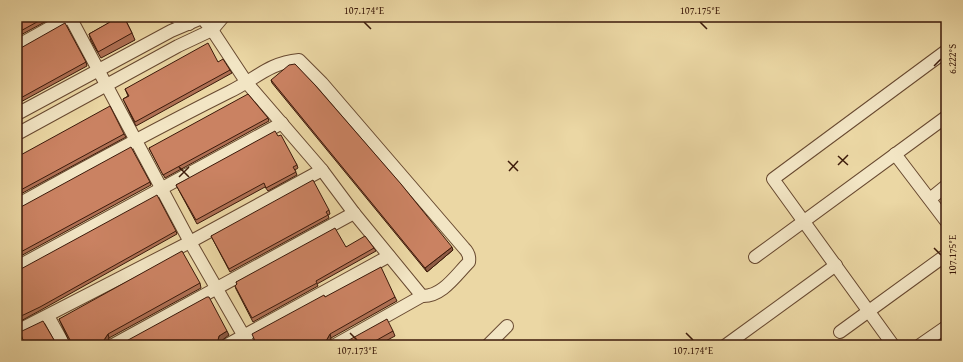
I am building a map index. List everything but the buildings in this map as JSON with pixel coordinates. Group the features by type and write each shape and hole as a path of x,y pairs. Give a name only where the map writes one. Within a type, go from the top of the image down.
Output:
{"street":[{"path":"17,46 70,17 190,242 246,340"},
{"path":"175,17 189,24"},
{"path":"17,134 178,46 212,30 223,17"},
{"path":"17,114 171,31 203,18 247,83 322,170 354,213 422,296"},
{"path":"171,31 178,46"},
{"path":"893,345 774,179 946,51"},
{"path":"17,205 136,139 247,83 268,67 285,61 301,61 468,253 469,262 439,292 430,296 422,296 335,345"},
{"path":"755,257 946,117"},
{"path":"17,267 282,123"},
{"path":"895,154 946,221"},
{"path":"18,327 48,316 190,242 322,170"},
{"path":"930,199 946,186"},
{"path":"113,345 354,213"},
{"path":"840,332 946,255"},
{"path":"227,345 246,340 390,256"},
{"path":"726,345 836,265"},
{"path":"48,316 64,345"},
{"path":"488,345 507,326"},
{"path":"920,345 946,327"}]}
